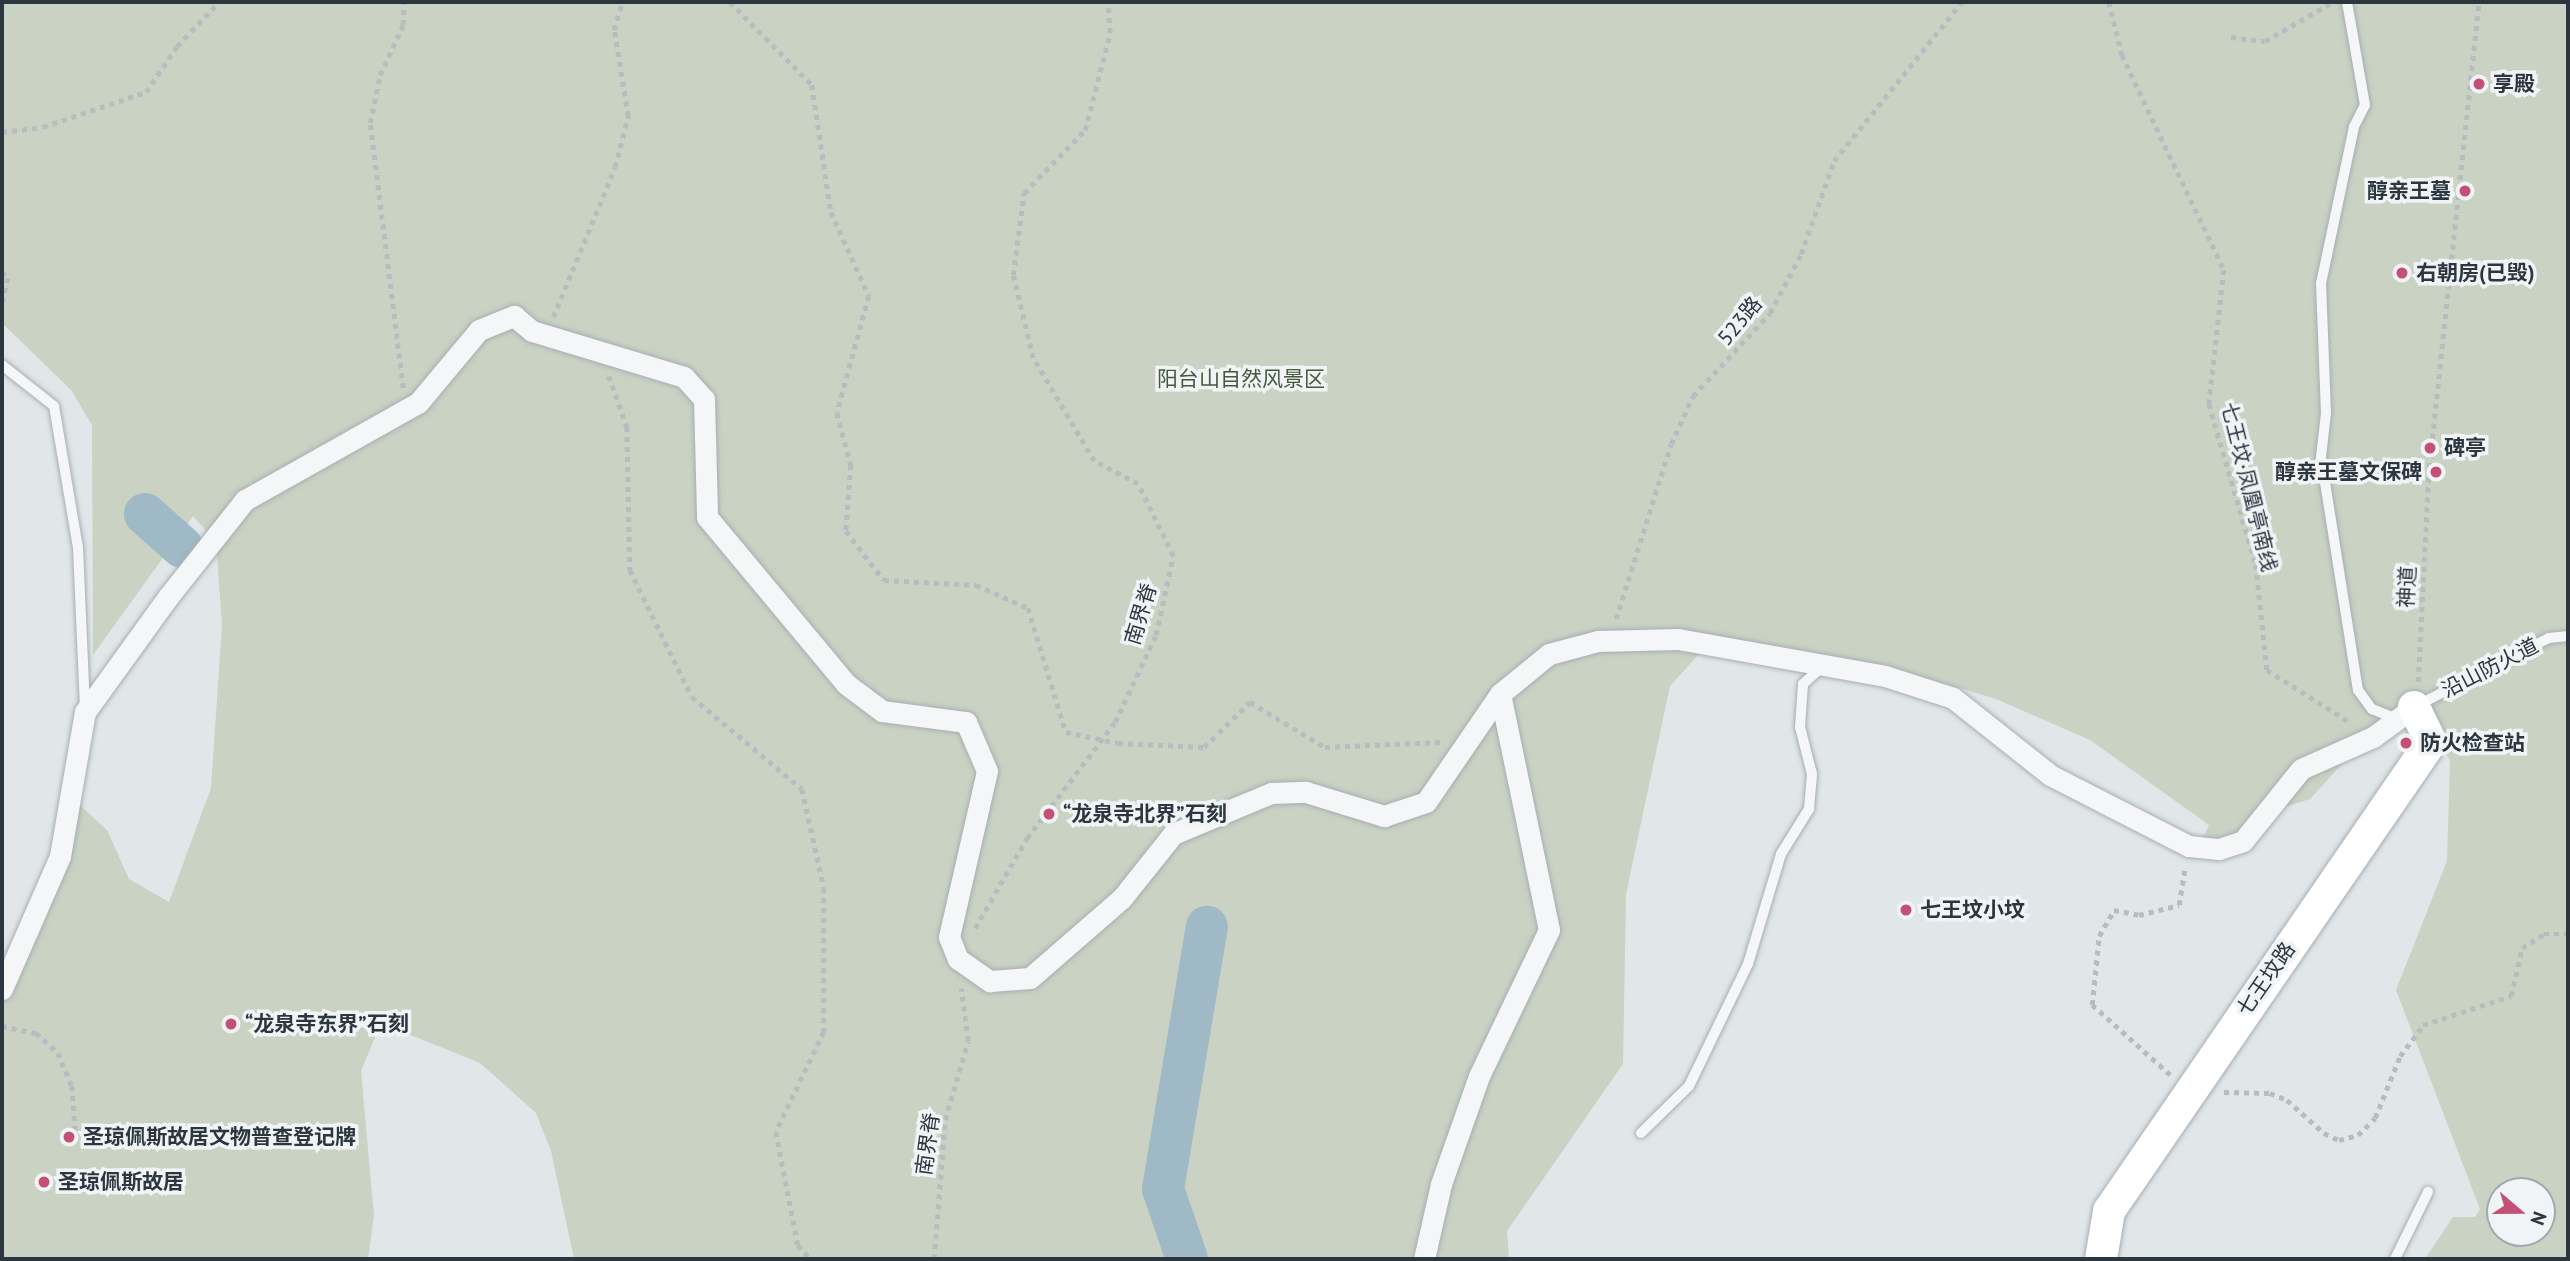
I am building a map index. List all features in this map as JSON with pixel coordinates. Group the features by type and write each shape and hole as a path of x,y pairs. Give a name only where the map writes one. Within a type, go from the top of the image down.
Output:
{"street":[{"path":"2,989 60,856 85,712 245,500 418,403 479,330 514,316 543,333 684,377 704,399 707,517 846,684 882,710 966,722 987,771 949,937 958,959 990,981 1030,978 1122,898 1173,834 1271,793 1306,792 1384,816 1426,802 1463,742 1500,694 1549,654 1598,641 1678,639 1822,667 1885,676 1953,698 2049,775 2189,846 2219,849 2243,841 2301,769 2373,737 2407,714"},
{"path":"1424,1259 1441,1184 1479,1076 1549,930 1500,694"},
{"name":"七王坟路","path":"2101,1259 2109,1212 2190,1088 2431,742 2407,714"}],"lane":[{"path":"2347,2 2365,105 2354,128 2321,283 2326,389 2321,457 2358,690 2372,709 2407,714"},
{"path":"2,365 54,406 78,548 85,712"},
{"name":"沿山防火道","path":"2407,714 2549,638 2568,636"},
{"path":"1641,1133 1689,1086 1748,964 1781,854 1809,809 1812,775 1800,727 1803,684 1822,667"},
{"path":"2395,1259 2428,1192"}],"path":[{"path":"2,132 43,127 146,92 177,46 219,2"},
{"path":"403,412 370,123 404,2"},
{"path":"543,333 565,296 628,116 614,30 622,2"},
{"path":"730,2 812,85 831,212 869,296 837,412 851,465 846,531 884,580 976,585 1028,608 1066,732 1098,739 1204,747 1250,702 1325,747 1463,742"},
{"name":"南界脊","path":"934,1259 946,1120 968,1041 958,959 1027,838 1098,739 1115,722 1156,635 1173,556 1138,484 1094,461 1033,358 1013,275 1024,193 1085,130 1110,33 1108,2"},
{"name":"523路","path":"1598,641 1620,614 1651,503 1693,396 1770,313 1801,254 1834,161 1962,2"},
{"name":"七王坟·凤凰亭南线","path":"2109,2 2122,55 2224,270 2209,404 2256,565 2267,670 2373,737"},
{"path":"2231,37 2265,41 2334,2"},
{"name":"神道","path":"2407,714 2429,468 2479,2"},
{"path":"2,272 8,278 2,303"},
{"path":"600,349 627,427 630,570 692,697 802,789 824,888 824,1032 776,1132 798,1245 810,1259"},
{"path":"2189,846 2179,905 2139,915 2115,910 2109,919 2099,936 2092,1005 2124,1040 2190,1088 2270,1093 2287,1100 2323,1133 2339,1140 2358,1135 2375,1118 2400,1056 2423,1025 2511,996 2522,948 2544,934 2568,934"},
{"path":"2,1026 36,1033 58,1053 72,1086 76,1139"}],"green space":[{"name":"阳台山自然风景区","path":"2,2 2568,2 2568,1259 2425,1259 2453,1217 2475,1217 2480,1209 2396,990 2447,861 2450,761 2420,700 2353,752 2310,799 2268,812 2246,832 2200,844 2209,825 2090,740 1996,699 1882,665 1776,647 1708,644 1670,686 1626,894 1623,1064 1507,1231 1509,1259 574,1259 551,1151 536,1113 480,1063 381,1023 361,1071 374,1216 368,1259 2,1259 2,998 40,933 74,800 107,830 129,879 169,902 211,788 222,625 216,541 193,516 93,655 92,425 71,390 2,323"}],"waterway":[{"path":"145,514 182,547"},
{"path":"1187,1259 1163,1189 1207,927"}],"place":[{"name":"享殿","path":"2479,84"},
{"name":"醇亲王墓","path":"2465,191"},
{"name":"右朝房(已毁)","path":"2402,273"},
{"name":"碑亭","path":"2430,448"},
{"name":"醇亲王墓文保碑","path":"2436,472"},
{"name":"防火检查站","path":"2406,743"},
{"name":"“龙泉寺北界”石刻","path":"1049,814"},
{"name":"七王坟小坟","path":"1906,910"},
{"name":"“龙泉寺东界”石刻","path":"231,1024"},
{"name":"圣琼佩斯故居文物普查登记牌","path":"69,1137"},
{"name":"圣琼佩斯故居","path":"44,1182"}]}
